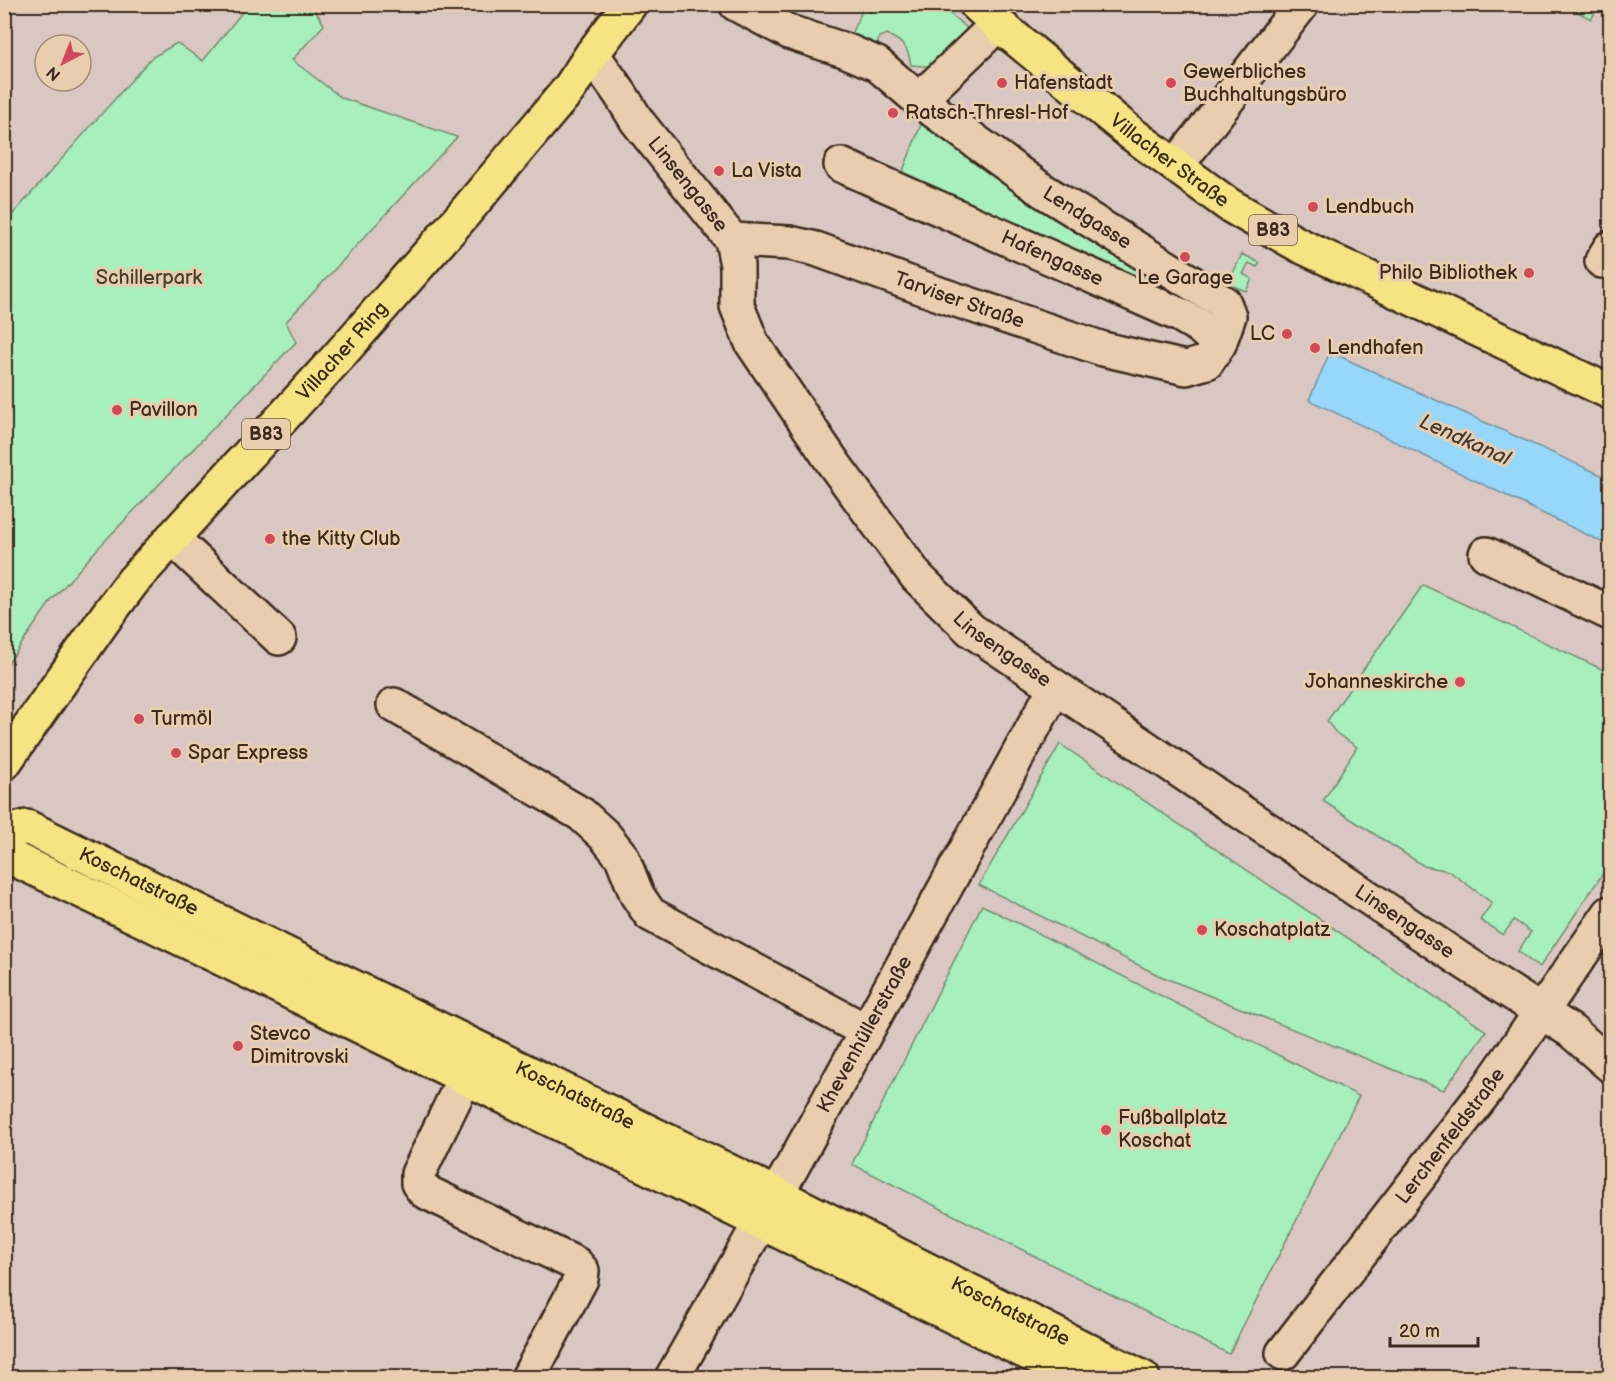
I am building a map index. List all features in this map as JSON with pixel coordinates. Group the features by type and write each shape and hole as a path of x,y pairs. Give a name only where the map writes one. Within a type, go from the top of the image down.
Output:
{"main road":[{"name":"Villacher Ring","path":"592,54 602,4"},
{"name":"Villacher Ring","path":"4,763 133,581 337,358 462,216 569,89 630,4"},
{"name":"Villacher Straße","path":"987,14 1132,134 1229,205 1299,245 1611,392"},
{"name":"Koschatstraße","path":"4,832 27,827 768,1208 1079,1377"},
{"name":"Koschatstraße","path":"4,845 12,858 465,1077 768,1208 1143,1377"}],"street":[{"name":"Lendgasse","path":"736,4 789,32 864,57 877,64 919,100 1042,190 1224,303 1228,316 1219,344"},
{"path":"1176,166 1302,4"},
{"path":"919,100 987,14"},
{"name":"Linsengasse","path":"592,54 637,121 732,240 736,265 736,306 752,343 834,464 917,577 971,630 1570,1031 1611,1065"},
{"name":"Hafengasse","path":"841,165 1180,315 1199,326 1219,344"},
{"name":"Tarviser Straße","path":"732,240 790,243 816,249 942,296 1103,349 1186,368 1207,362 1219,344"},
{"path":"172,538 279,638"},
{"path":"1486,554 1611,614"},
{"name":"Khevenhüllerstraße","path":"672,1377 1055,688"},
{"path":"394,705 580,814 605,836 622,857 637,895 650,914 866,1031"},
{"name":"Lerchenfeldstraße","path":"1283,1353 1488,1088 1611,913"},
{"path":"465,1077 418,1174 418,1183 424,1191 576,1264 582,1270 581,1279 528,1377"}],"green space":[{"name":"Schillerpark","path":"248,5 312,5 324,25 292,60 342,98 457,137 286,322 296,342 100,546 51,601 5,668 5,223 151,58 177,43 203,61"},
{"path":"874,5 939,5 967,28 937,67 911,65 904,46 887,34 879,37 876,53 849,38 863,9 870,12"},
{"path":"1565,5 1600,5 1591,19"},
{"path":"924,117 1203,304 1200,315 899,181"},
{"path":"1242,254 1260,263 1257,267 1249,263 1243,274 1252,279 1246,291 1228,284"},
{"path":"1423,585 1610,673 1610,863 1539,968 1518,951 1531,932 1514,920 1503,935 1480,920 1492,903 1449,871 1424,866 1323,801 1357,747 1336,733 1327,721"},
{"name":"Koschatplatz","path":"1060,744 1486,1031 1444,1090 1158,975 979,885"},
{"name":"Fußballplatz Koschat","path":"982,905 1359,1096 1229,1354 852,1164"}],"water":[{"name":"Lendkanal","path":"1330,352 1610,479 1610,546 1309,400"}],"place":[{"name":"Hafenstadt","path":"1002,83"},
{"name":"Gewerbliches Buchhaltungsbüro","path":"1171,83"},
{"name":"Ratsch-Thresl-Hof","path":"893,113"},
{"name":"La Vista","path":"719,171"},
{"name":"Lendbuch","path":"1313,207"},
{"name":"Le Garage","path":"1185,257"},
{"name":"Philo Bibliothek","path":"1529,273"},
{"name":"LC","path":"1287,334"},
{"name":"Lendhafen","path":"1315,348"},
{"name":"Pavillon","path":"117,410"},
{"name":"the Kitty Club","path":"270,539"},
{"name":"Johanneskirche","path":"1460,682"},
{"name":"Turmöl","path":"139,719"},
{"name":"Spar Express","path":"176,753"},
{"name":"Koschatplatz","path":"1202,930"},
{"name":"Stevco Dimitrovski","path":"238,1046"},
{"name":"Fußballplatz Koschat","path":"1106,1130"}]}
